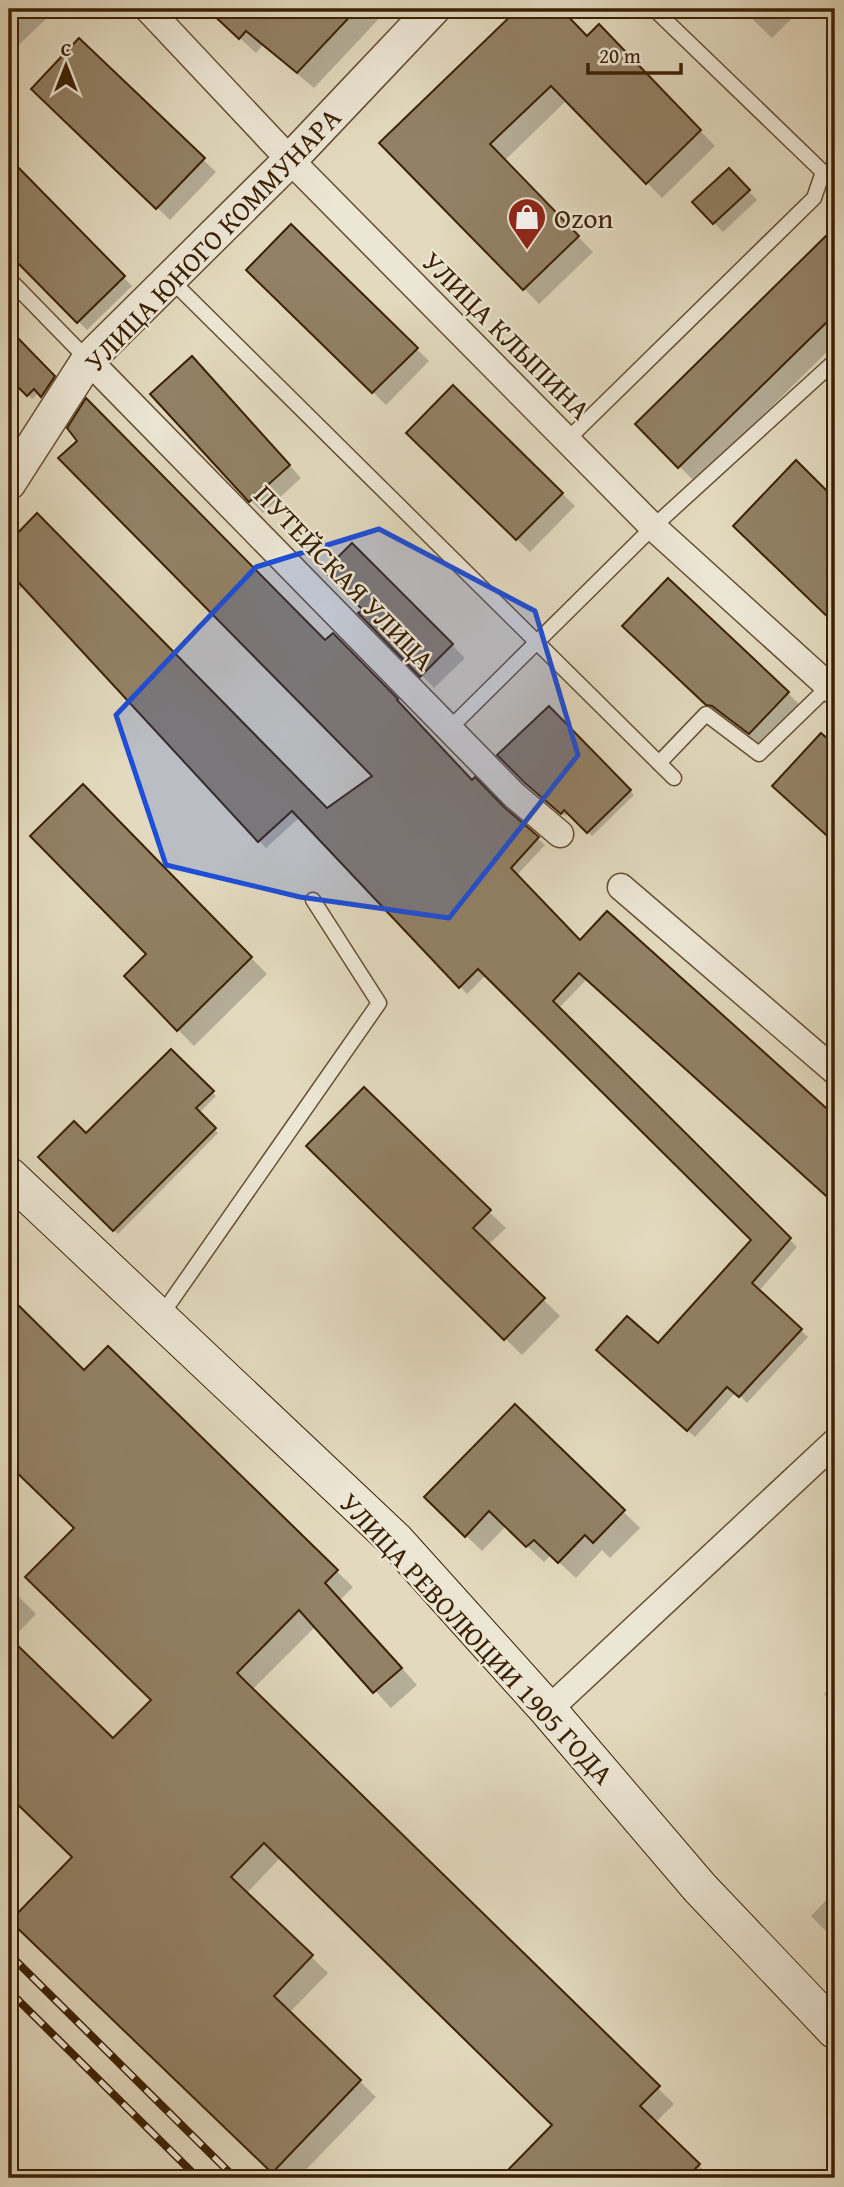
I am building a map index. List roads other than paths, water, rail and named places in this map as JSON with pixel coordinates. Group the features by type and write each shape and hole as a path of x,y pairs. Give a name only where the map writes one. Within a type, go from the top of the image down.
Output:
{"main road":[{"name":"УЛИЦА РЕВОЛЮЦИИ 1905 ГОДА","path":"9,1176 396,1541 548,1710 700,1888 835,2030"}],"street":[{"name":"УЛИЦА КЛЫПИНА","path":"148,9 290,160 653,527 832,689"},
{"name":"УЛИЦА ЮНОГО КОММУНАРА","path":"9,483 88,360 290,160 433,9"},
{"name":"ПУТЕЙСКАЯ УЛИЦА","path":"88,360 514,795 560,834"},
{"path":"621,887 835,1071"},
{"path":"548,1710 835,1442"}],"lane":[{"path":"567,440 814,198 823,172 654,9"},
{"path":"9,279 88,360"},
{"path":"170,279 674,778"},
{"path":"449,729 653,527 835,361"},
{"path":"659,763 706,713 759,754 832,689"},
{"path":"159,1318 379,1003 313,900"}],"railway":[{"path":"9,1954 235,2178"},
{"path":"9,1991 198,2178"}],"place":[{"name":"Ozon","path":"527,251"}]}
